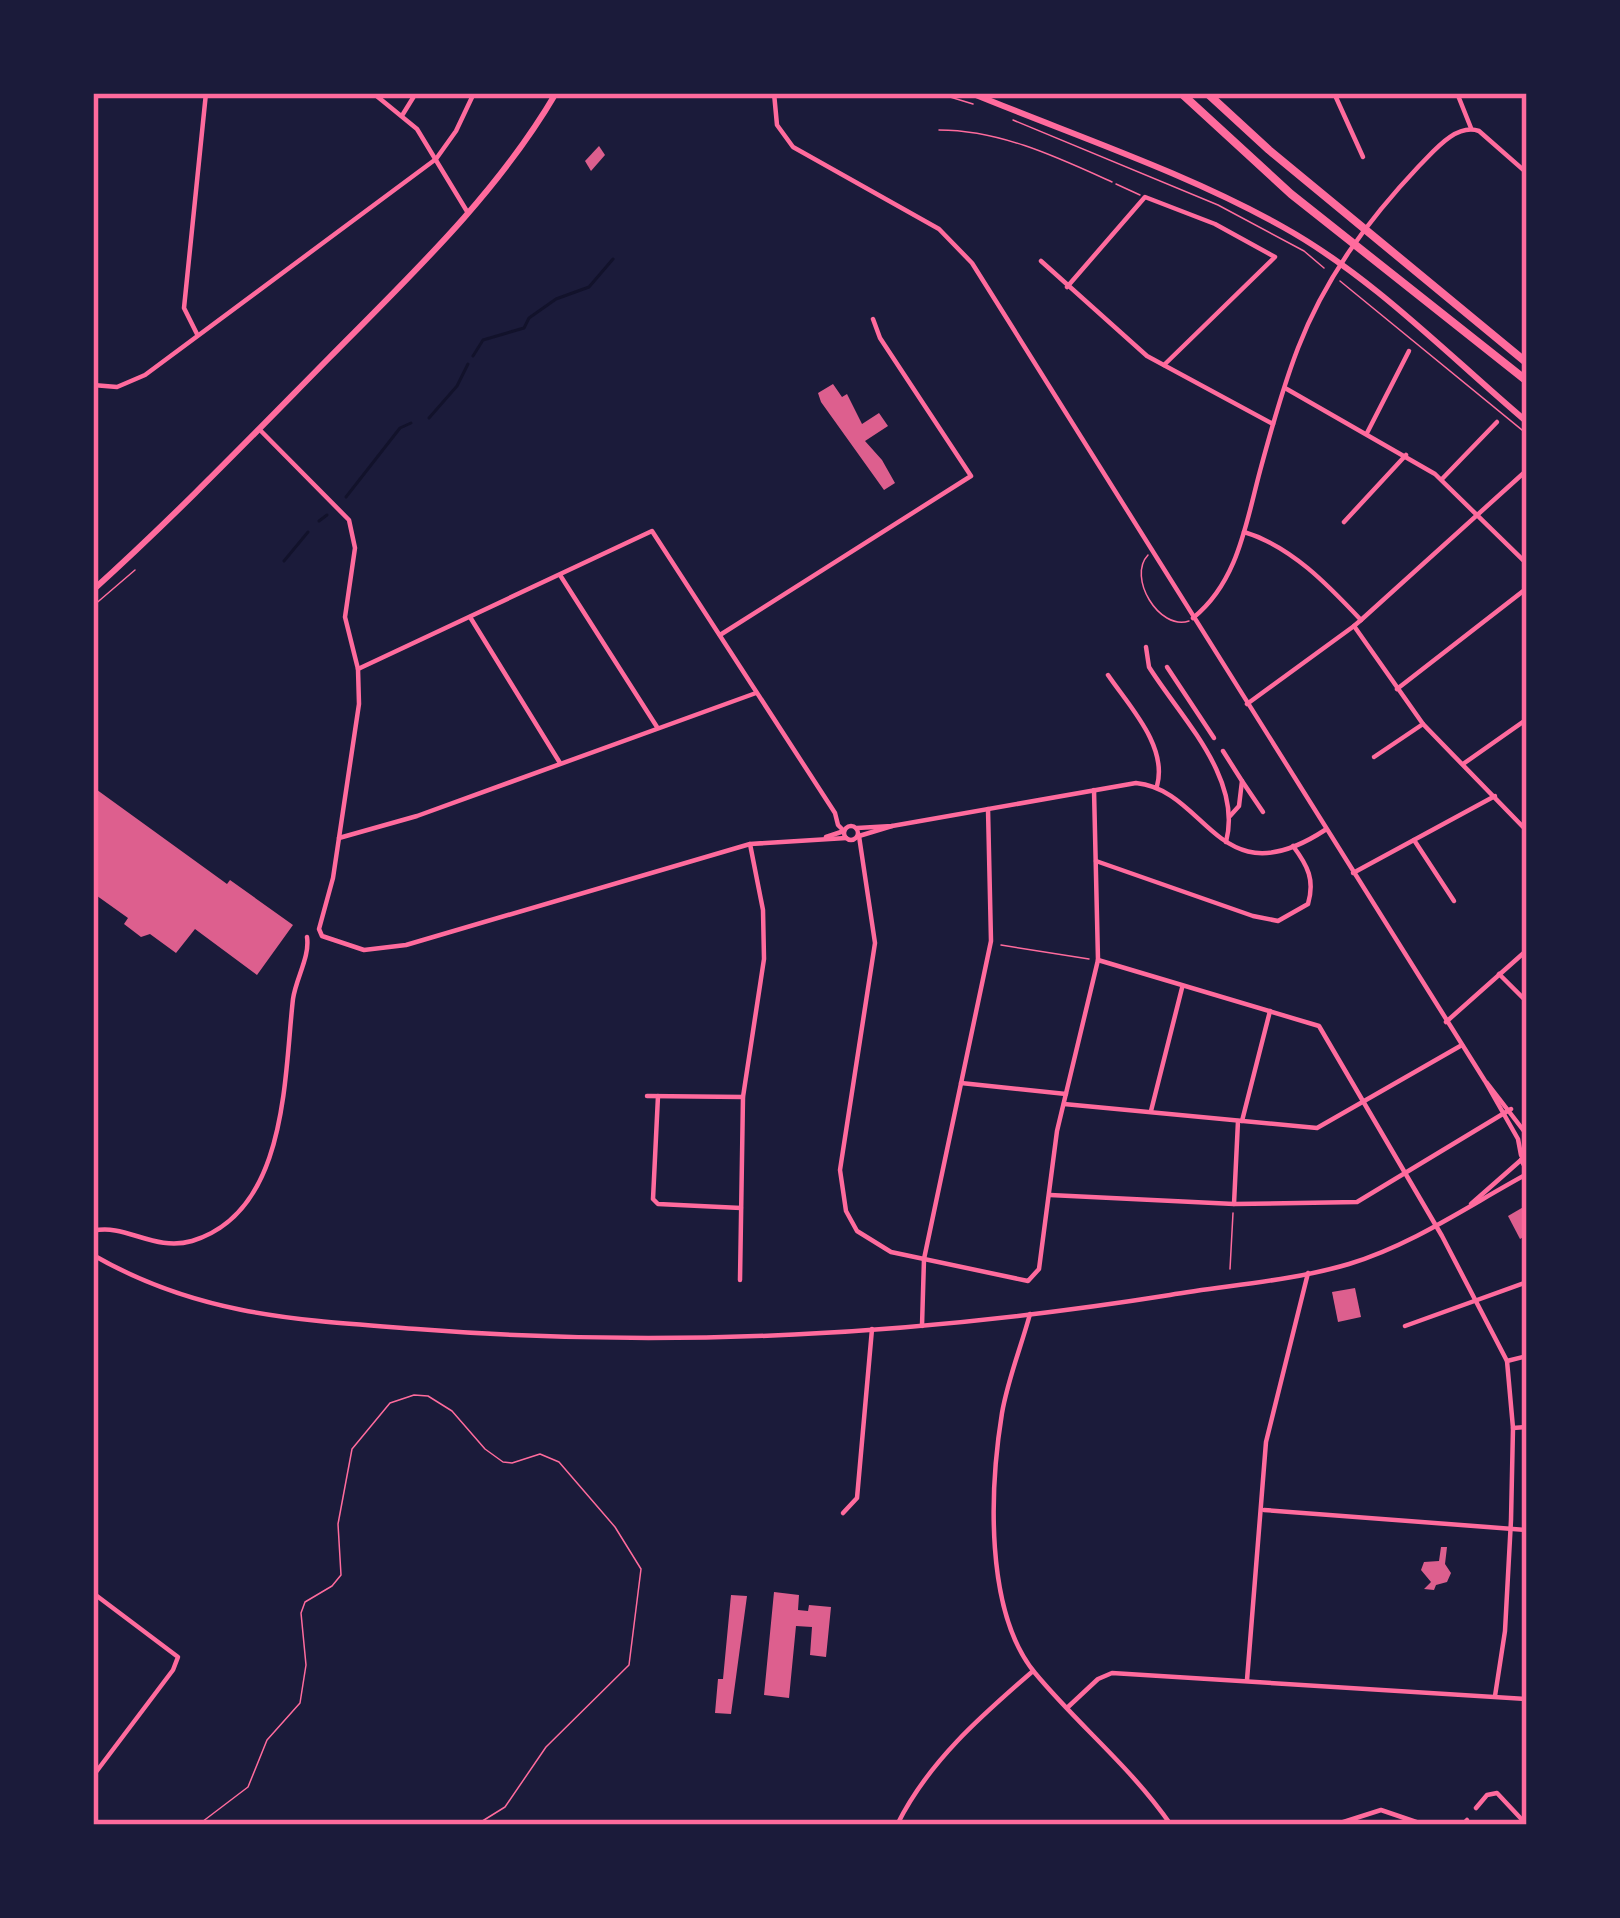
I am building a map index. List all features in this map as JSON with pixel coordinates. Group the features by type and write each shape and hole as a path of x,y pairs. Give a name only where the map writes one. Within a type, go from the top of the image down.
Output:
{"highway":[{"path":"1181,93 1291,194 1527,380"},
{"path":"1207,93 1527,363"}],"main road":[{"path":"93,590 469,214 517,154 556,93"},
{"path":"971,93 1285,227 1379,296 1527,422"}],"street":[{"path":"197,334 184,308 206,93"},
{"path":"373,93 403,114 469,214"},
{"path":"403,114 416,93"},
{"path":"93,385 117,387 131,382 436,159 474,93"},
{"path":"93,1255 153,1288 315,1321 538,1339 686,1341 922,1326 1308,1273 1370,1257 1437,1226 1527,1172 1518,1139 1485,1081 962,251 925,220 793,147 777,124 774,93"},
{"path":"1334,93 1363,157"},
{"path":"1457,93 1471,128 1527,173"},
{"path":"1193,618 1220,590 1244,532 1285,388 1326,287 1382,207 1436,150 1457,132 1471,128"},
{"path":"1067,287 1145,197 1214,224 1275,257 1164,365"},
{"path":"1041,261 1148,356 1273,424"},
{"path":"720,635 971,476 873,319"},
{"path":"1367,433 1409,351"},
{"path":"1285,388 1442,478 1527,565"},
{"path":"1442,478 1497,422"},
{"path":"259,429 349,520 356,548 345,616 358,669 356,730 320,934 364,950 406,946 750,844 847,837 856,830 1127,783 1157,786 1226,842 1256,852 1292,846 1325,830"},
{"path":"1344,523 1406,455"},
{"path":"1247,704 1354,626 1527,470"},
{"path":"358,669 652,531 835,813 856,830 871,895 875,943 840,1171 846,1211 857,1231 891,1252 1022,1281 1035,1276 1064,1104 1098,960 1094,790"},
{"path":"1244,532 1275,545 1307,568 1361,620"},
{"path":"560,575 658,728"},
{"path":"1397,688 1527,588"},
{"path":"470,617 560,763"},
{"path":"1354,626 1423,724 1527,831"},
{"path":"1146,647 1149,667 1226,788 1230,816 1226,842"},
{"path":"1167,668 1214,738"},
{"path":"1108,675 1155,747 1157,786"},
{"path":"339,838 417,816 756,693"},
{"path":"1462,764 1527,719"},
{"path":"1374,757 1423,724"},
{"path":"1223,752 1263,812"},
{"path":"1230,816 1239,806 1242,781"},
{"path":"1353,873 1495,796"},
{"path":"922,1326 924,1259 991,944 988,809"},
{"path":"835,813 838,825 862,858"},
{"path":"847,837 856,830"},
{"path":"1414,840 1454,901"},
{"path":"740,1280 743,1097 764,959 763,910 750,844"},
{"path":"1096,861 1278,921 1308,904 1313,887 1292,846"},
{"path":"93,1231 107,1228 170,1245 194,1240 231,1216 257,1183 280,1129 294,995 308,937"},
{"path":"1446,1022 1527,950"},
{"path":"1098,960 1319,1026 1437,1226 1507,1360 1513,1428 1511,1529 1495,1696"},
{"path":"1499,974 1527,1002"},
{"path":"1151,1111 1182,986"},
{"path":"1234,1204 1240,1121 1270,1011"},
{"path":"1064,1104 1317,1128 1462,1045"},
{"path":"1485,1081 1527,1136"},
{"path":"961,1083 1066,1094"},
{"path":"647,1096 743,1097"},
{"path":"658,1096 653,1198 658,1204 742,1208"},
{"path":"1048,1195 1234,1204 1357,1202 1510,1109"},
{"path":"1466,1210 1527,1148"},
{"path":"1247,1680 1266,1442 1308,1273"},
{"path":"1405,1326 1527,1282"},
{"path":"1030,1314 1002,1414 996,1544 1007,1615 1033,1671 1137,1777 1171,1825"},
{"path":"843,1513 857,1498 872,1329"},
{"path":"1507,1360 1527,1356"},
{"path":"1513,1428 1527,1427"},
{"path":"1261,1510 1527,1530"},
{"path":"93,1593 178,1657 93,1776"},
{"path":"897,1825 959,1738 1033,1671"},
{"path":"1067,1707 1098,1679 1112,1673 1527,1699"},
{"path":"1476,1808 1487,1795 1497,1792 1527,1825"},
{"path":"1334,1825 1382,1810 1425,1825"}],"lane":[{"path":"1116,184 1145,197"},
{"path":"1151,552 1139,568 1139,579 1173,624 1193,618"}],"path":[{"path":"93,136 95,93"},
{"path":"939,130 1030,147 1116,184"},
{"path":"93,606 135,570"},
{"path":"991,944 1098,960"},
{"path":"1230,1269 1234,1204"},
{"path":"198,1825 242,1795 267,1740 300,1703 306,1665 301,1613 304,1603 341,1575 338,1524 352,1450 390,1403 414,1395 428,1396 452,1411 503,1462 540,1454 559,1462 615,1527 641,1569 629,1665 546,1747 505,1807 476,1825"}],"building":[{"path":"599,146 605,155 591,171 585,161"},
{"path":"833,384 842,397 847,394 862,424 879,413 888,426 865,441 895,483 884,490 821,402 818,393"},
{"path":"93,787 227,884 230,880 293,925 257,975 195,929 176,953 150,934 141,937 124,924 128,918 93,893"},
{"path":"1527,1205 1527,1235 1520,1239 1508,1216"},
{"path":"1355,1288 1361,1317 1338,1322 1332,1292"},
{"path":"1441,1547 1447,1547 1445,1564 1451,1573 1434,1590 1424,1589 1431,1582 1421,1570 1424,1562 1439,1561"},
{"path":"774,1592 799,1595 798,1610 808,1611 809,1605 831,1607 826,1657 810,1655 812,1627 796,1626 789,1698 764,1695"},
{"path":"731,1595 747,1596 731,1714 715,1713 718,1679 723,1679"}],"waterway":[{"path":"473,356 483,340 524,328 529,318 556,299 589,287 613,259"},
{"path":"429,418 457,386 468,364"},
{"path":"346,497 400,428 411,423"},
{"path":"319,521 327,515"},
{"path":"284,561 308,532"}]}
